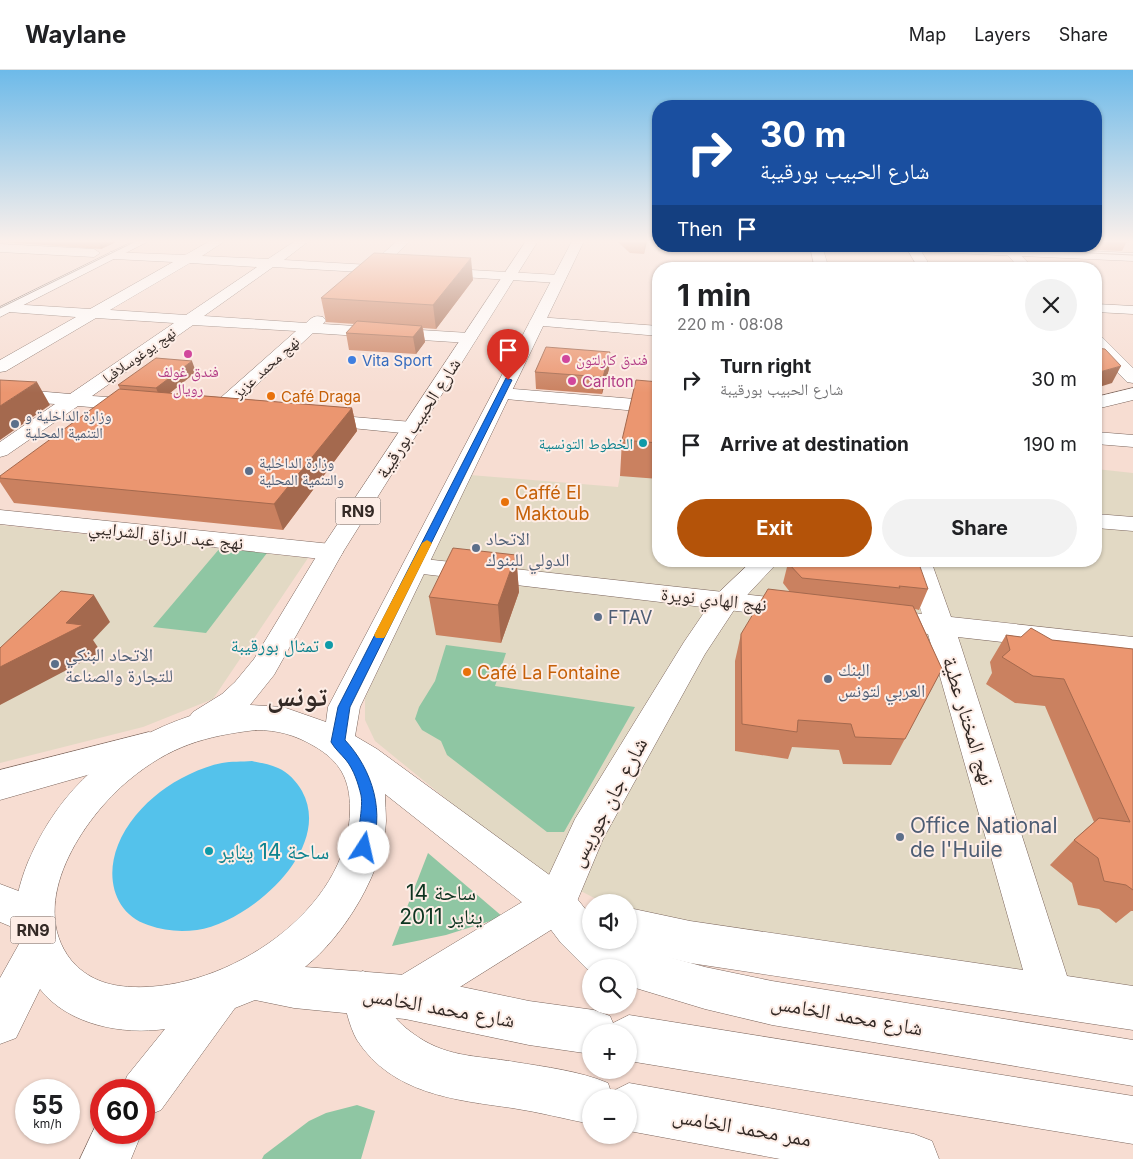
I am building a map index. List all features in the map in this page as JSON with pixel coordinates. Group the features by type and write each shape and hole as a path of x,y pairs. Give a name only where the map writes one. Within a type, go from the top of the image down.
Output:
{"street":[{"path":"4,310 40,292"},
{"path":"0,367 131,292"},
{"name":"نهج يوغوسلافيا","path":"0,450 229,292"},
{"name":"شارع الحبيب بورقيبة","path":"176,736 233,702 252,684 269,659 332,552 470,338 495,292"},
{"path":"338,742 344,707 552,292"},
{"name":"نهج محمد عزيز","path":"216,412 331,308"},
{"path":"1102,308 1133,310"},
{"path":"4,310 191,318 470,338"},
{"path":"537,322 652,330"},
{"path":"1102,344 1124,361 1133,378"},
{"path":"1102,360 1124,361"},
{"path":"0,394 158,407"},
{"path":"501,394 652,406"},
{"path":"1102,401 1133,394"},
{"path":"197,410 245,414"},
{"path":"303,419 412,428"},
{"path":"1102,439 1133,442"},
{"name":"نهج عبد الرزاق الشرايبي","path":"0,517 332,552"},
{"path":"1102,521 1133,524"},
{"name":"نهج الهادي نويرة","path":"415,566 823,612"},
{"name":"شارع جان جوريس","path":"574,921 588,831 694,649 726,601 761,567"},
{"name":"نهج المختار عطية","path":"920,567 940,626 1052,996"},
{"path":"862,616 1133,647"},
{"name":"RN9","path":"0,1022 23,923 46,856 62,827 83,801 107,777 134,757 176,736 208,724 260,717 287,719 327,734 338,742 352,757 362,775 368,797 369,821 364,848 353,876 336,904 319,924 286,956 236,986 169,1008 140,1010 105,1006 75,994 52,975 23,923"},
{"path":"0,785 176,736"},
{"name":"شارع محمد الخامس","path":"338,742 364,759 574,921 602,954 640,970 704,988 772,1003 1133,1063"},
{"path":"574,921 384,995 372,1023 387,1042 410,1060 433,1071 460,1078 514,1085 582,1098"},
{"path":"637,930 690,942 1133,1008"},
{"name":"RN9","path":"155,1080 236,986"},
{"name":"شارع محمد الخامس","path":"236,986 294,987 384,995 529,1023 582,1030"},
{"path":"637,1039 1133,1120"},
{"name":"ممر محمد الخامس","path":"637,1107 914,1159"},
{"path":"105,1159 112,1144"}],"shaded area":[{"path":"652,422 652,567 1102,567 1102,470 1133,473 1133,989 638,920 637,894 587,894 521,860 375,741 365,720 365,698 470,475 618,487 620,476"},
{"path":"0,525 308,558 213,699 143,727 0,763"}],"green space":[{"path":"220,548 267,553 206,633 153,627"},
{"path":"446,645 506,653 495,686 635,707 564,832 547,832 447,755 441,741 422,730 415,719 419,707 435,681"},
{"name":"ساحة 14 يناير 2011","path":"428,853 503,917 446,935 392,946"},
{"path":"357,1105 375,1111 361,1159 262,1159 264,1155 309,1121 326,1113"}],"water":[{"path":"252,761 282,770 292,777 302,791 309,813 307,836 297,858 281,879 262,898 240,913 218,924 197,930 179,931 154,927 136,920 120,903 115,893 112,869 121,837 130,822 160,792 190,774 222,763"}],"building":[{"path":"328,292 444,292 433,305 321,298"},
{"path":"357,321 422,326 413,337 346,333"},
{"path":"546,347 610,352 603,377 535,372"},
{"path":"1102,349 1105,349 1121,366 1102,371"},
{"path":"156,358 192,361 156,388 118,385"},
{"path":"0,380 37,382 0,406"},
{"path":"636,380 652,381 652,442 622,440"},
{"name":"وزارة الداخلية والتنمية المحلية","path":"119,389 352,408 274,504 0,478 0,476"},
{"path":"453,548 516,555 498,605 429,597"},
{"path":"792,567 920,567 928,589 899,586 900,588 802,578"},
{"name":"البنك العربي لتونس","path":"768,589 913,606 942,669 905,739 855,737 851,724 798,720 797,732 742,724 741,634"},
{"path":"61,591 94,595 66,623 83,625 0,667 0,648"},
{"path":"1031,628 1052,640 1133,649 1133,890 1126,885 1104,881 1098,858 1074,840 1099,818 1130,822 1064,679 1033,676 1002,657 1010,650 1006,635 1021,637"}],"tram line":[{"path":"0,308 33,292"}],"slow traffic":[{"path":"380,635 427,543"}],"place":[{"name":"فندق غولف رويال","path":"188,354"},
{"name":"فندق كارلتون","path":"566,359"},
{"name":"Vita Sport","path":"352,360"},
{"name":"Carlton","path":"572,381"},
{"name":"Café Draga","path":"271,396"},
{"name":"وزارة الداخلية و التنمية المحلية","path":"15,424"},
{"name":"الخطوط التونسية","path":"643,443"},
{"name":"وزارة الداخلية والتنمية المحلية","path":"249,471"},
{"name":"Caffé El Maktoub","path":"505,502"},
{"name":"الاتحاد الدولي للبنوك","path":"476,548"},
{"name":"FTAV","path":"598,617"},
{"name":"تمثال بورقيبة","path":"329,645"},
{"name":"الاتحاد البنكي للتجارة والصناعة","path":"55,664"},
{"name":"Café La Fontaine","path":"467,672"},
{"name":"البنك العربي لتونس","path":"828,679"},
{"name":"Office National de l'Huile","path":"900,837"},
{"name":"ساحة 14 يناير","path":"209,851"}],"district":[{"name":"تونس","path":"297,696"}],"route":[{"path":"364,848 369,821 368,797 362,775 352,757 338,742 344,707 508,380"}]}
